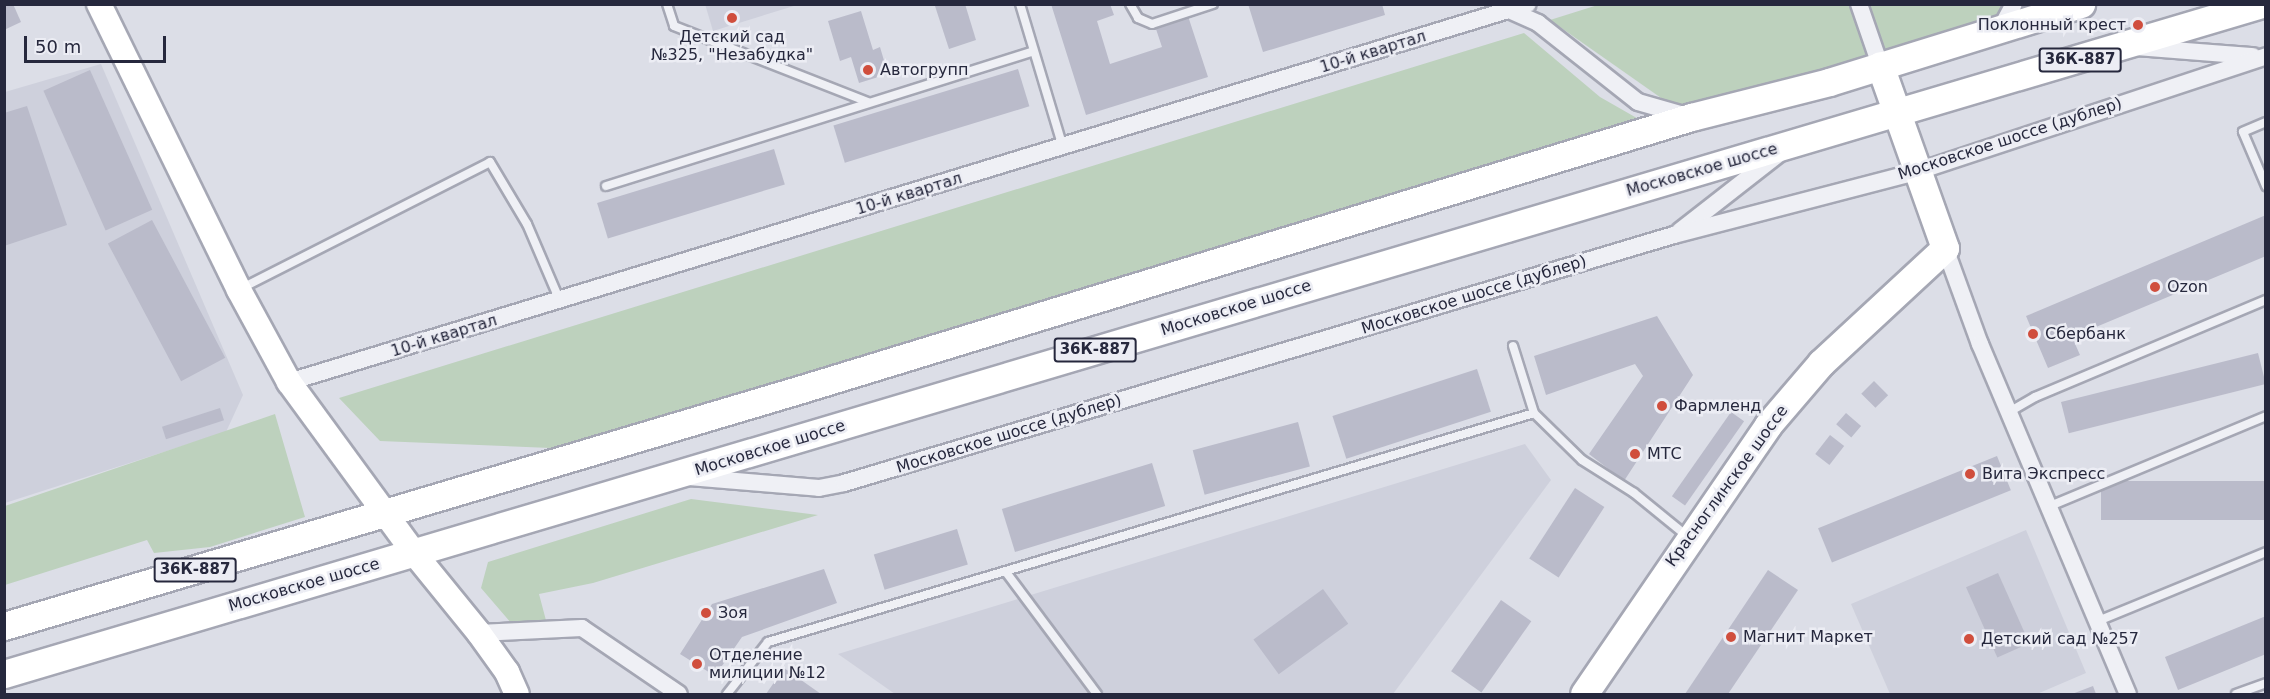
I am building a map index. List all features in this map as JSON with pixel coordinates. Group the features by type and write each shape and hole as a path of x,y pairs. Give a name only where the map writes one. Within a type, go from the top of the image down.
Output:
{"main road":[{"name":"36К-887","path":"4,626 385,514 1625,140 1691,117 1880,65 2081,4"},
{"name":"Московское шоссе","path":"4,674 676,476 1503,227 2124,47 2260,4"},
{"path":"1880,65 1945,248"},
{"name":"Красноглинское шоссе","path":"1584,694 1689,537 1768,425 1821,363 1945,248"}],"street":[{"path":"99,4 238,290 289,382 414,553 479,633 507,672 517,694"},
{"name":"10-й квартал","path":"289,382 1528,4"},
{"path":"1859,4 1880,65"},
{"path":"2001,28 2014,4"},
{"path":"1509,10 1538,23 1638,102 1691,117"},
{"path":"2124,47 2264,56"},
{"name":"Московское шоссе (дублер)","path":"676,476 819,488 844,483 1674,235 1919,171 2264,56"},
{"path":"1674,235 1791,145"},
{"path":"1945,248 2009,412 2128,694"},
{"path":"479,633 582,628 679,694"}],"lane":[{"path":"667,4 674,26 868,103"},
{"path":"1020,4 1063,147"},
{"path":"1130,4 1138,18 1152,24 1213,4"},
{"path":"606,186 1033,51"},
{"path":"2265,122 2243,132 2265,186"},
{"path":"238,290 490,162 526,224 560,301"},
{"path":"2009,412 2035,397 2265,300"},
{"path":"1514,346 1534,413 1582,460 1634,493 1689,537"},
{"path":"727,694 768,642 1534,413"},
{"path":"2050,506 2265,416"},
{"path":"2098,621 2265,552"},
{"path":"1006,572 1097,694"},
{"path":"2236,694 2265,683"}],"shaded area":[{"name":"Детский сад №325, \"Незабудка\"","path":"705,4 797,4 797,5 713,31"},
{"path":"101,64 243,395 226,432 5,503 5,92"},
{"path":"1525,444 1551,480 1393,694 895,694 838,654"},
{"name":"Детский сад №257","path":"2026,530 2086,673 2037,694 1890,694 1851,604"}],"green space":[{"path":"1601,4 2070,5 1709,112 1664,100 1550,20"},
{"path":"1524,33 1600,97 1656,129 599,450 380,441 339,398"},
{"path":"275,414 305,517 210,547 154,553 147,540 5,585 5,506"},
{"path":"691,499 818,515 593,583 539,594 548,628 517,630 481,588 488,562"}],"building":[{"path":"4,4 13,4 21,22 4,30"},
{"path":"965,4 976,40 949,49 935,6"},
{"path":"1051,4 1110,4 1114,15 1097,21 1110,64 1162,47 1155,26 1188,16 1208,77 1086,115"},
{"path":"1248,4 1382,4 1385,15 1263,52"},
{"path":"861,11 873,50 880,47 888,74 859,83 851,57 840,61 828,21"},
{"path":"1018,69 1029,106 845,163 833,125"},
{"path":"90,70 152,210 106,231 43,91"},
{"path":"27,106 67,225 4,246 4,113"},
{"path":"774,149 785,184 608,238 597,203"},
{"path":"2266,215 2266,256 2072,337 2080,355 2048,368 2026,316"},
{"path":"152,220 225,358 181,381 108,243"},
{"path":"1657,316 1693,375 1624,481 1589,454 1643,376 1635,364 1546,395 1534,356"},
{"path":"2258,353 2266,384 2069,433 2061,402"},
{"path":"1477,369 1491,412 1346,459 1332,416"},
{"path":"1874,381 1888,395 1875,408 1861,394"},
{"path":"220,408 224,420 166,439 162,427"},
{"path":"1731,412 1744,421 1685,506 1672,496"},
{"path":"1846,413 1861,426 1851,437 1836,424"},
{"path":"1298,422 1310,466 1205,495 1193,450"},
{"path":"1830,435 1844,446 1829,465 1815,454"},
{"path":"1997,456 2011,490 1832,563 1818,528"},
{"path":"1152,463 1165,506 1015,552 1002,509"},
{"path":"2101,481 2266,481 2266,520 2101,520"},
{"path":"1575,488 1604,507 1559,578 1529,558"},
{"path":"957,529 968,564 885,590 874,554"},
{"path":"824,569 837,603 742,637 715,676 680,654 712,604"},
{"path":"1768,570 1798,590 1728,694 1685,694"},
{"path":"1998,573 2029,643 1997,658 1966,587"},
{"path":"1323,589 1348,624 1279,674 1253,640"},
{"path":"1501,600 1531,621 1481,692 1451,671"},
{"path":"2266,616 2266,654 2178,690 2165,657"},
{"path":"784,668 821,694 766,694"},
{"path":"2093,686 2096,694 2072,694"}],"place":[{"name":"Детский сад №325, \"Незабудка\"","path":"732,18"},
{"name":"Поклонный крест","path":"2138,25"},
{"name":"Автогрупп","path":"868,70"},
{"name":"Ozon","path":"2155,287"},
{"name":"Сбербанк","path":"2033,334"},
{"name":"Фармленд","path":"1662,406"},
{"name":"МТС","path":"1635,454"},
{"name":"Вита Экспресс","path":"1970,474"},
{"name":"Зоя","path":"706,613"},
{"name":"Магнит Маркет","path":"1731,637"},
{"name":"Детский сад №257","path":"1969,639"},
{"name":"Отделение милиции №12","path":"697,664"}]}
